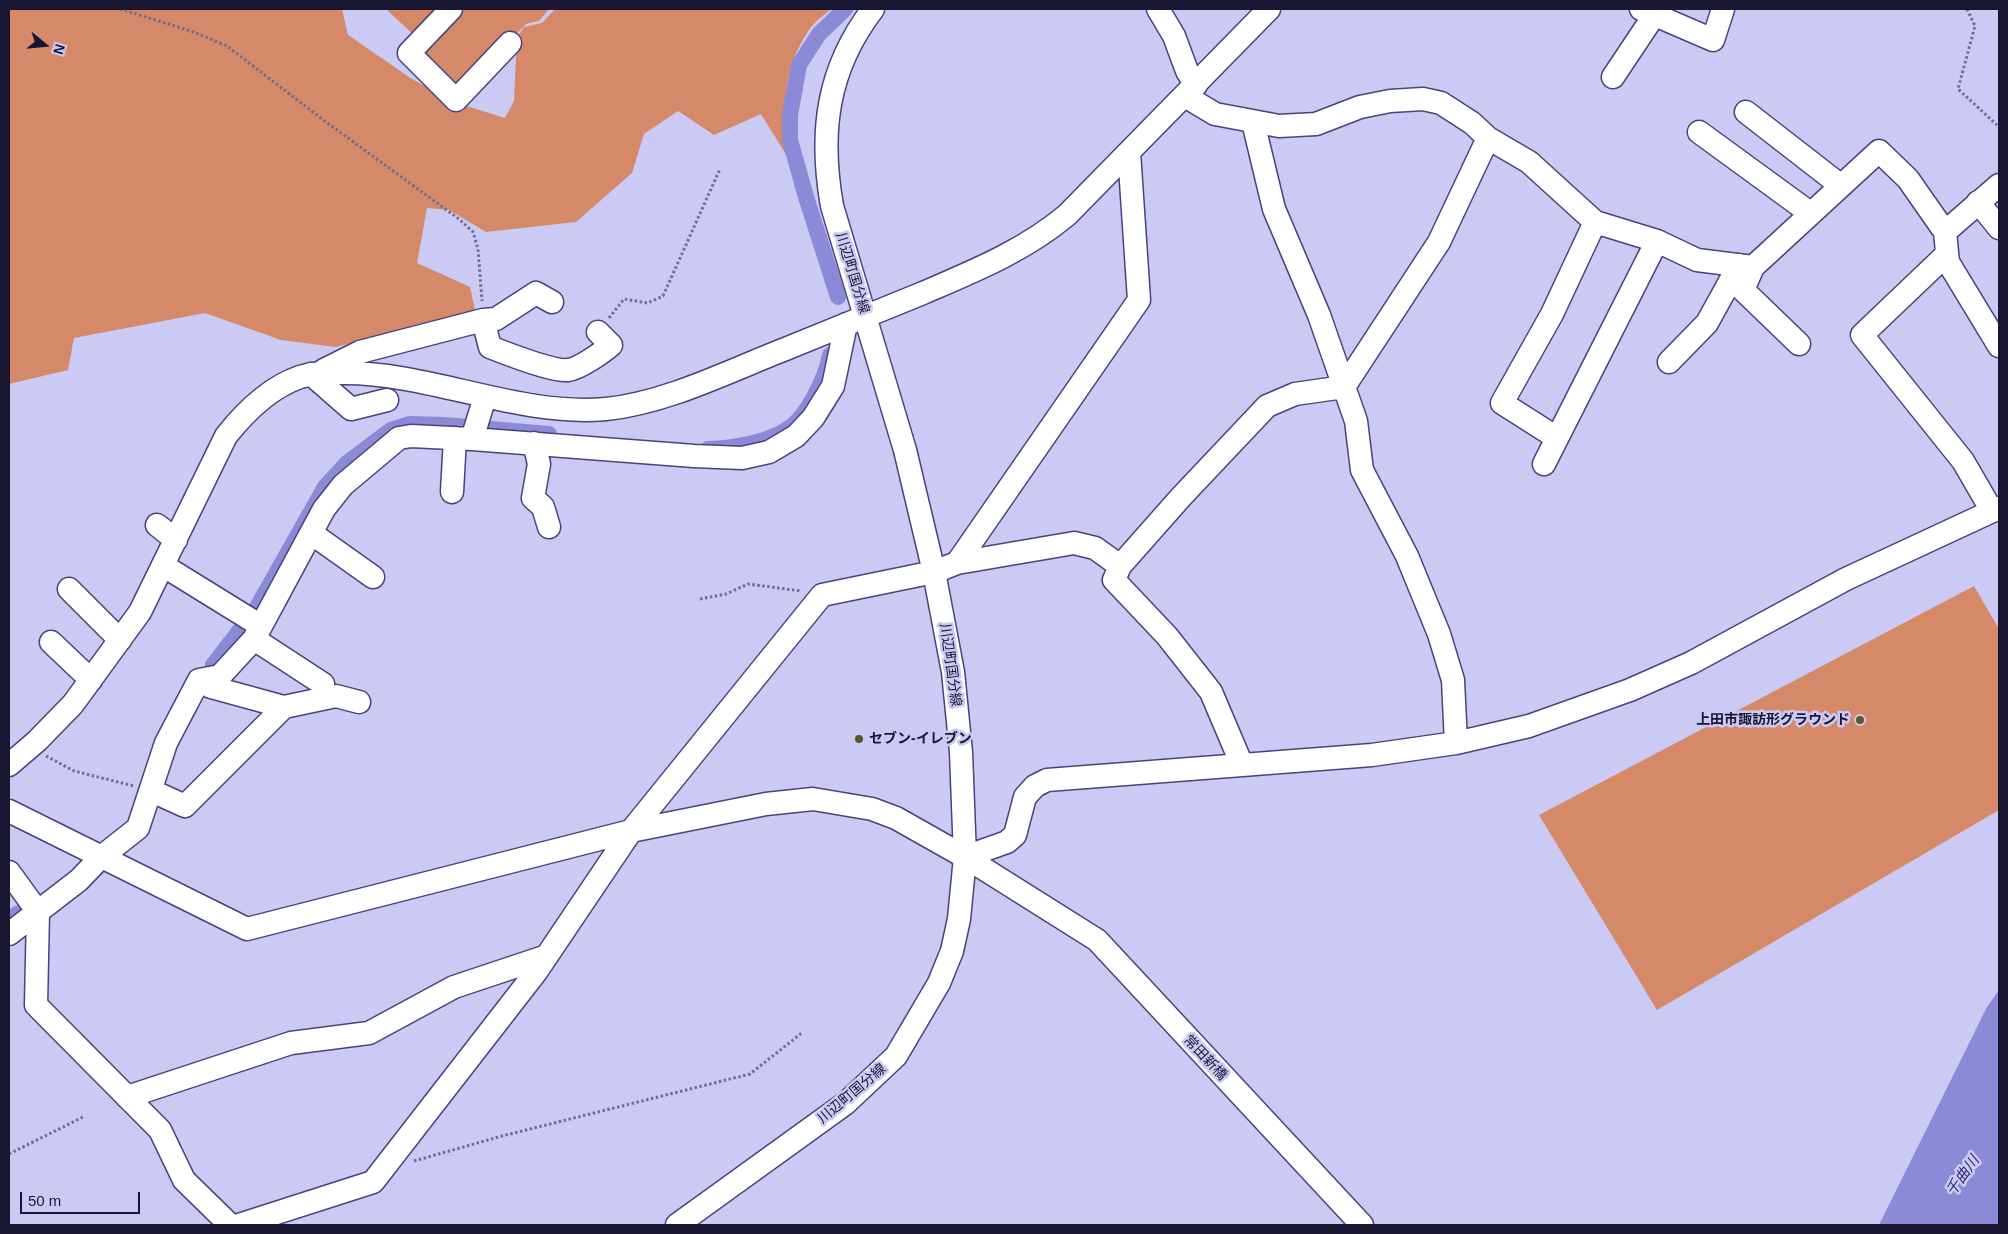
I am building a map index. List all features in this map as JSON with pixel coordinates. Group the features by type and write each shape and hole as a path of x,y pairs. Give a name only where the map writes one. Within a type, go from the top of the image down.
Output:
{"street":[{"path":"451,9 409,53 456,100 510,43"},
{"name":"川辺町国分線","path":"677,1225 846,1103 896,1056 930,999 952,951 959,919 965,857 961,752 953,672 934,572 905,450 856,321 826,171 826,136 829,102 836,77 855,35 873,9"},
{"path":"1158,9 1174,36 1187,71 1190,90 1215,114 1279,126 1316,124 1360,107 1390,101 1423,99 1441,103 1472,123 1488,138 1530,162 1595,222 1657,241 1697,260 1746,266"},
{"path":"9,765 74,704 140,612 226,436 245,412 299,377 316,373 363,372 435,383 485,396 572,410 608,409 641,402 695,385 975,271 1044,234 1067,215 1268,9"},
{"path":"1613,77 1648,11 1713,40 1724,9"},
{"path":"1746,112 1840,185"},
{"path":"1253,122 1274,209 1319,315 1356,421 1362,470 1407,556 1439,634 1453,680 1456,742"},
{"path":"1699,132 1810,213"},
{"path":"1242,765 1210,692 1167,636 1114,580 1120,566 1181,497 1267,406 1295,394 1344,387 1439,242 1488,138"},
{"path":"1669,362 1708,323 1746,266 1810,213 1879,151 1908,179 1945,232 1948,262 1999,346"},
{"path":"957,563 1139,300 1129,152"},
{"path":"1945,232 1999,185"},
{"path":"1978,202 1999,228"},
{"path":"1557,438 1502,402 1552,314 1595,222"},
{"path":"1544,464 1657,241"},
{"path":"965,857 1011,839 1015,835 1025,797 1036,786 1046,780 1071,776 1372,755 1456,742 1529,726 1630,690 1691,663 1846,579 1996,510 1963,460 1862,334 1947,254"},
{"path":"1746,266 1743,290 1799,344"},
{"path":"316,373 360,352 483,320 496,319 536,292 552,302"},
{"path":"483,320 490,348 518,358 568,370 602,353 611,344 598,332"},
{"path":"9,934 79,880 100,858 138,828 152,791 166,743 179,714 199,680 220,676 258,630 324,509 343,485 399,438 470,432 534,443 732,457 769,452 796,436 813,418 833,386 856,321"},
{"path":"316,373 351,409 387,400"},
{"path":"452,492 470,432 485,396"},
{"path":"534,443 538,464 533,498 543,508 549,527"},
{"path":"156,526 176,540"},
{"path":"311,534 373,577"},
{"path":"239,1225 373,1182 547,956 631,831 822,596 934,572 957,563 1074,544 1094,548 1120,566"},
{"path":"164,566 219,600 323,684"},
{"path":"69,589 120,640"},
{"path":"51,642 91,680"},
{"path":"209,678 211,687 284,707 336,696 359,702"},
{"path":"152,791 185,806 284,707"},
{"name":"常田新橋","path":"9,811 100,858 247,929 631,831 766,804 813,799 880,812 896,818 965,857 1010,888 1038,902 1096,940 1362,1225"},
{"path":"10,874 37,911 36,1005 160,1130 184,1180 230,1225"},
{"path":"127,1097 291,1043 369,1033 454,987 547,956"}],"path":[{"path":"120,9 191,31 227,46 460,219 473,232 478,249 483,320"},
{"path":"1967,9 1975,26 1958,89 1997,125"},
{"path":"598,332 624,299 648,303 663,296 720,169"},
{"path":"700,599 726,594 748,584 829,594"},
{"path":"30,747 74,771 152,791"},
{"path":"410,1162 502,1136 750,1074 803,1032"},
{"path":"9,1154 82,1117"}],"shaded area":[{"path":"9,9 342,9 348,35 412,79 454,102 505,118 514,101 517,37 524,27 542,23 555,9 831,9 816,21 809,30 793,62 788,78 785,110 790,161 761,114 714,135 678,111 644,134 632,173 576,222 486,232 449,210 427,208 417,263 470,287 475,310 336,347 281,340 205,313 74,338 68,370 9,384"},
{"path":"386,9 444,9 417,38"},
{"path":"459,9 549,9 539,21 526,24 458,94 416,55"},
{"name":"上田市諏訪形グラウンド","path":"1974,586 1999,629 1999,810 1657,1010 1539,815"}],"water":[{"name":"千曲川","path":"1999,990 1999,1225 1879,1225 1987,1007"}],"waterway":[{"path":"838,297 790,140 790,115 799,65 819,34 845,9"},
{"path":"708,449 738,446 759,441 778,435 794,424 808,407 820,385 830,355"},
{"path":"213,665 256,609 325,487 347,463 391,430 410,424 549,434"},
{"path":"9,919 32,905"}],"place":[{"name":"上田市諏訪形グラウンド","path":"1860,720"},
{"name":"セブン-イレブン","path":"859,739"}]}
